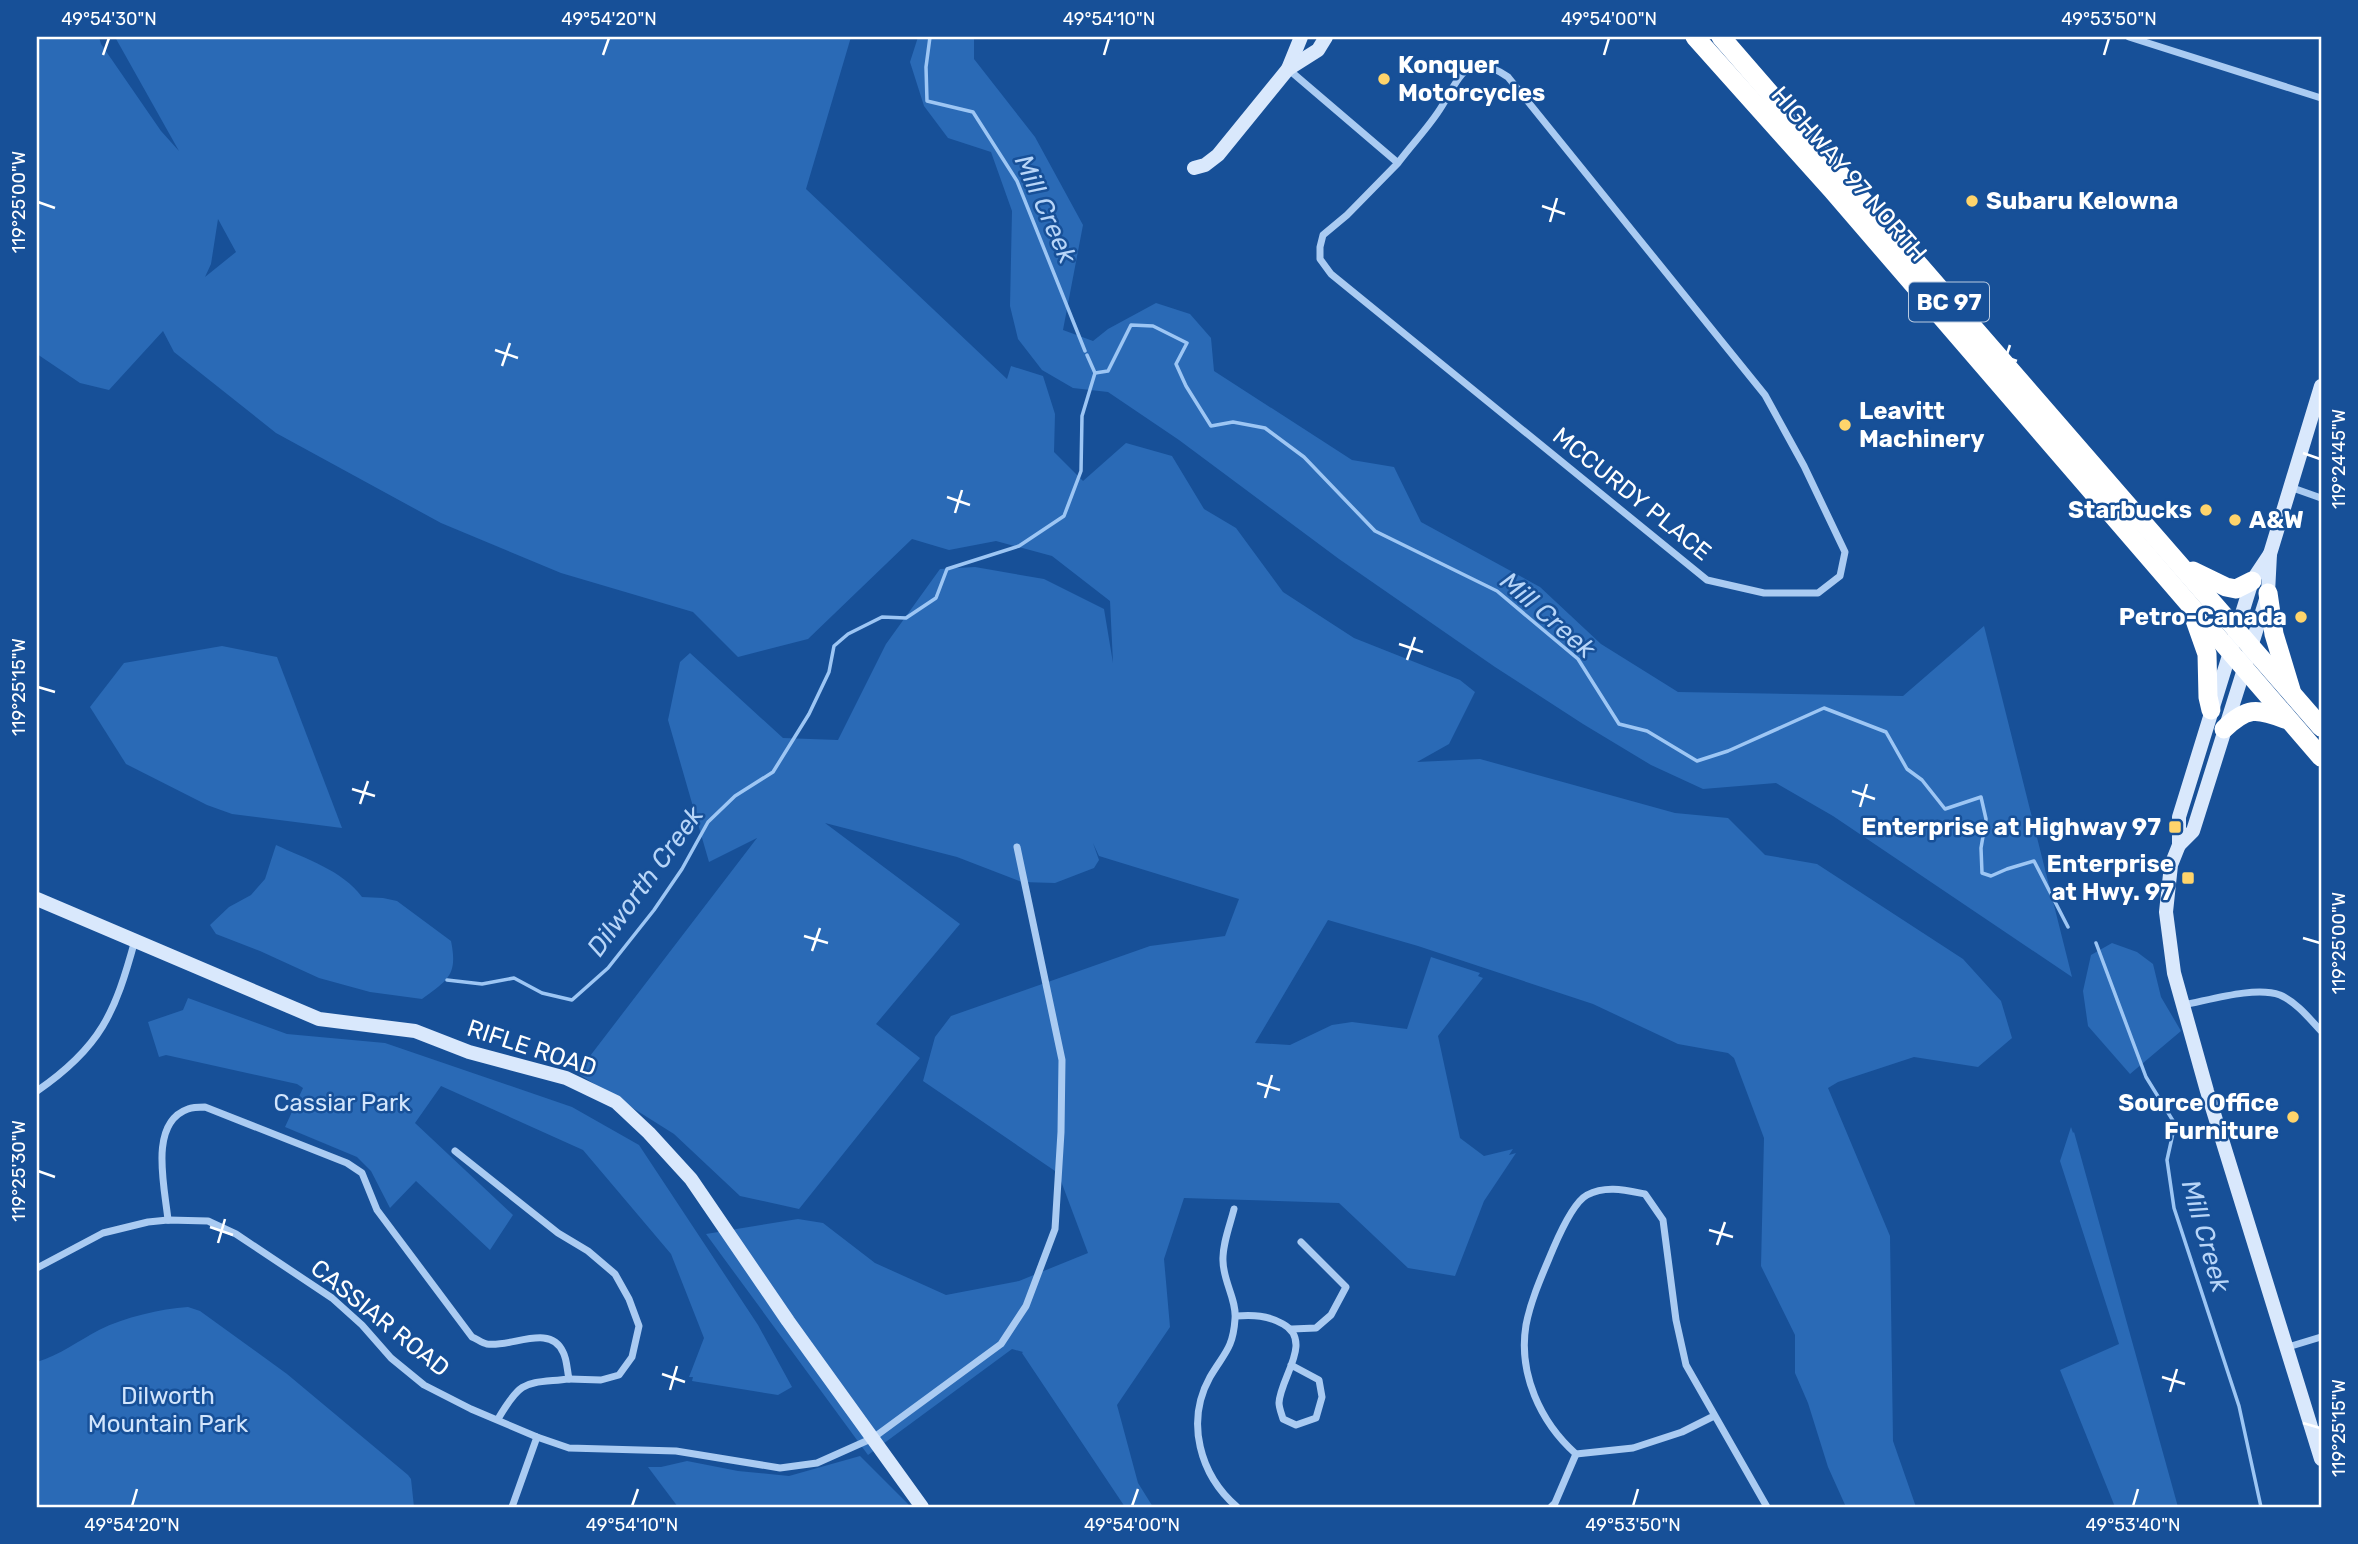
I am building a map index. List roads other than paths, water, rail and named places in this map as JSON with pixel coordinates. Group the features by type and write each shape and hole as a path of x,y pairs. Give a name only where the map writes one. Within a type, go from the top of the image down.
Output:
{"highway":[{"name":"HIGHWAY 97 NORTH","path":"1695,37 1832,190 2321,757"},
{"name":"HIGHWAY 97 NORTH","path":"1721,37 1950,304 2181,564 2321,727"},
{"path":"2181,564 2225,587 2236,589 2252,581"},
{"path":"2269,593 2274,634 2292,694"},
{"path":"2189,606 2207,654 2211,710"},
{"path":"2224,729 2248,711 2265,712 2289,720"}],"street":[{"path":"1194,168 1205,165 1218,155 1288,69 1301,37"},
{"path":"1288,69 1318,50 1326,37"},
{"path":"2129,37 2321,98"},
{"name":"MCCURDY PLACE","path":"1475,66 1488,67 1508,77 1765,395 1804,466 1845,552 1840,576 1818,593 1764,593 1707,580 1331,274 1320,259 1323,236 1398,163 1443,105 1453,84 1465,71 1475,66"},
{"path":"1288,69 1398,163"},
{"path":"2179,845 2193,831 2269,593 2270,554 2321,386"},
{"path":"2290,487 2321,498"},
{"path":"2270,554 2252,581 2179,817 2179,845 2171,865 2166,912 2174,973 2183,1005 2321,1459"},
{"name":"CASSIAR ROAD","path":"37,1268 103,1233 148,1222 208,1221 236,1234 332,1298 362,1325 391,1358 424,1385 471,1409 537,1437 569,1448 676,1451 780,1468 817,1463 873,1438 1001,1344 1026,1306 1055,1229 1062,1060 1017,847"},
{"name":"RIFLE ROAD","path":"37,899 319,1019 415,1031 470,1052 566,1078 616,1102 691,1179 788,1321 922,1507"},
{"path":"37,1091 88,1049 109,1017 123,983 135,940"},
{"path":"2183,1005 2265,991 2282,996 2303,1011 2321,1031"},
{"path":"168,1220 161,1154 164,1136 175,1118 188,1109 205,1107 347,1163 362,1173 377,1210 472,1337 486,1344 508,1344 540,1337 554,1340 563,1352 569,1379"},
{"path":"456,1151 558,1233 588,1251 615,1273 639,1326 632,1357 619,1375 601,1380 569,1379 525,1384 511,1396 498,1419"},
{"path":"1714,1416 1682,1432 1633,1448 1576,1454 1560,1440 1541,1410 1529,1385 1526,1325 1539,1281 1562,1228 1586,1195 1614,1188 1645,1194 1664,1220 1676,1320 1686,1365 1767,1507"},
{"path":"1234,1209 1222,1260 1236,1315 1231,1345 1209,1379 1198,1413 1198,1440 1209,1474 1225,1497 1237,1507"},
{"path":"1236,1315 1257,1315 1276,1320 1292,1329 1316,1328 1331,1315 1346,1287 1301,1242"},
{"path":"1291,1365 1319,1380 1322,1397 1316,1418 1296,1425 1283,1419 1279,1404 1297,1343 1292,1329"},
{"path":"2288,1347 2321,1337"},
{"path":"512,1507 537,1437"},
{"path":"1551,1507 1576,1454"}],"waterway":[{"name":"Mill Creek","path":"930,37 926,67 927,101 973,112 1017,181 1085,351"},
{"name":"Mill Creek","path":"1087,355 1095,373 1108,371 1131,325 1153,326 1187,343 1176,364 1186,386 1211,426 1233,422 1265,428 1304,457 1375,531 1497,591 1578,659 1619,724 1647,731 1697,761 1728,751 1824,708 1886,732 1907,769 1922,780 1945,809 1981,797 1986,819 1981,848 1982,873 1991,876 2034,861 2068,927"},
{"name":"Dilworth Creek","path":"447,980 482,984 514,978 542,993 572,1000 608,968 654,910 682,869 708,822 735,796 773,772 809,714 829,672 834,646 848,634 882,617 906,618 936,598 947,569 1019,546 1064,516 1081,471 1082,416 1095,373"},
{"name":"Mill Creek","path":"2096,943 2146,1077 2175,1124 2167,1160 2174,1208 2239,1406 2261,1507"}],"place":[{"name":"Konquer Motorcycles","path":"1384,79"},
{"name":"Subaru Kelowna","path":"1972,201"},
{"name":"Leavitt Machinery","path":"1845,425"},
{"name":"Starbucks","path":"2206,510"},
{"name":"A&W","path":"2235,520"},
{"name":"Petro-Canada","path":"2301,617"},
{"name":"Enterprise at Highway 97","path":"2175,827"},
{"name":"Enterprise at Hwy. 97","path":"2188,878"},
{"name":"Source Office Furniture","path":"2293,1117"}],"park label":[{"name":"Cassiar Park","path":"342,1103"},
{"name":"Dilworth Mountain Park","path":"168,1410"}]}
